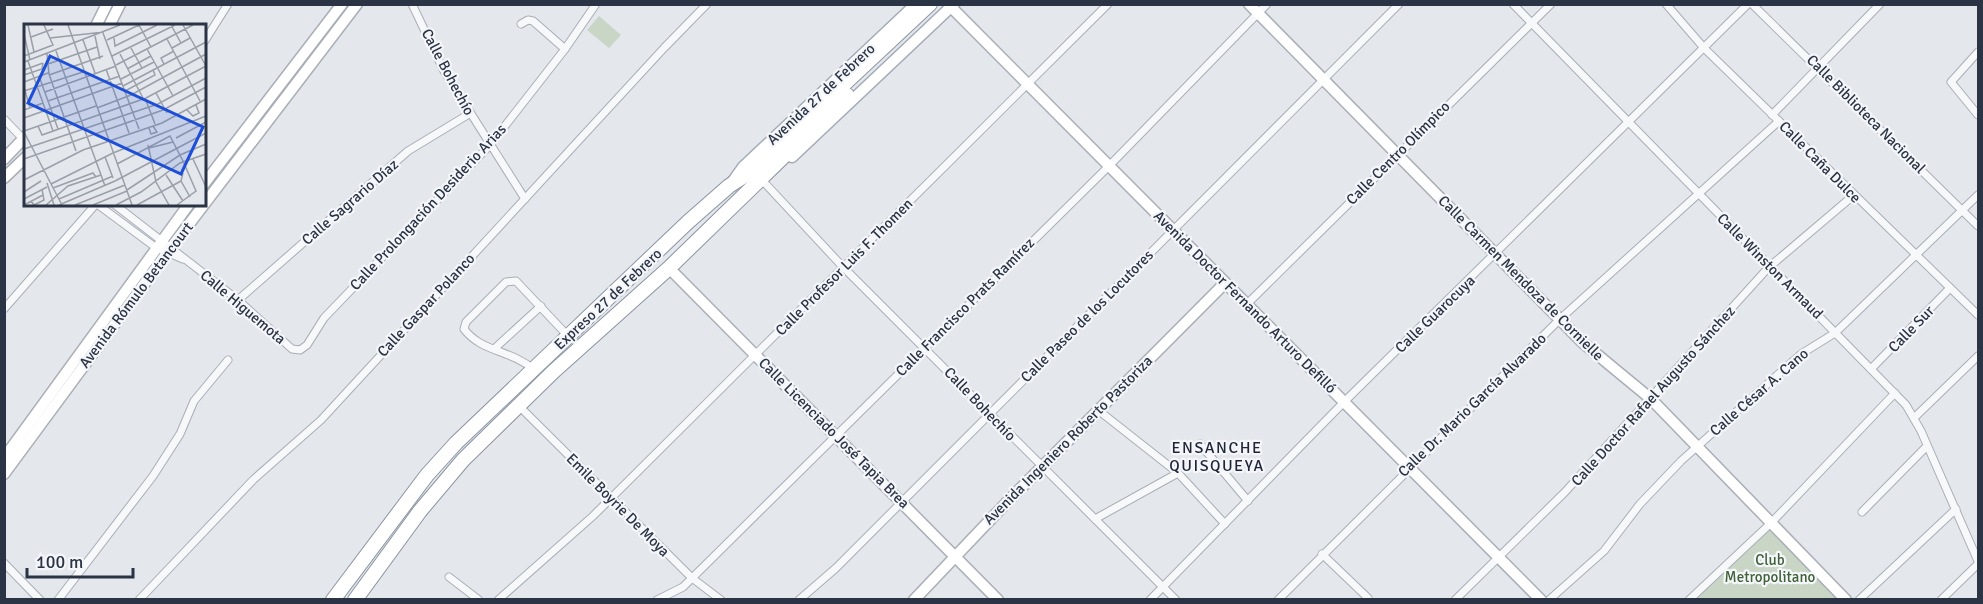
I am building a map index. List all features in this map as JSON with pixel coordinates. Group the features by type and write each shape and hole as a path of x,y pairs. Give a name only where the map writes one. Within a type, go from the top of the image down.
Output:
{"highway":[{"path":"911,29 930,4"},
{"path":"911,29 949,5"},
{"name":"Expreso 27 de Febrero","path":"333,600 444,457 533,369 729,186 758,165 911,29"},
{"name":"Expreso 27 de Febrero","path":"355,600 420,511 463,459 518,405 669,268 911,29"}],"street":[{"path":"97,24 107,4"},
{"path":"110,24 120,4"},
{"path":"206,39 228,4"},
{"path":"206,181 342,4"},
{"name":"Avenida Rómulo Betancourt","path":"206,202 357,4"},
{"name":"Calle Bohechío","path":"412,4 444,71 469,114 525,199"},
{"path":"585,4 594,7"},
{"name":"Calle Gaspar Polanco","path":"139,600 253,480 321,420 707,4"},
{"name":"Avenida 27 de Febrero","path":"729,186 743,167 916,4"},
{"name":"Calle Profesor Luis F. Thomen","path":"498,600 612,498 1108,4"},
{"name":"Calle Carmen Mendoza de Cornielle","path":"1249,4 1582,342 1651,399 1696,448 1846,600"},
{"name":"Calle Francisco Prats Ramírez","path":"657,600 683,587 1109,166 1267,4"},
{"name":"Calle Paseo de los Locutores","path":"799,600 819,585 1399,4"},
{"name":"Calle Winston Armaud","path":"1513,4 1895,393 1915,417 1926,447 1978,562"},
{"name":"Calle Centro Olímpico","path":"1247,304 1551,4"},
{"name":"Calle Caña Dulce","path":"1666,4 1704,48 1978,315"},
{"name":"Calle Guarocuya","path":"1150,600 1344,401 1496,255 1627,122 1750,4"},
{"name":"Calle Biblioteca Nacional","path":"1750,4 1819,67 1978,226"},
{"path":"1772,115 1880,4"},
{"name":"Avenida 27 de Febrero","path":"763,177 777,172 949,5"},
{"name":"Avenida Doctor Fernando Arturo Defilló","path":"949,5 1541,600"},
{"name":"Calle Prolongación Desiderio Arias","path":"300,350 307,345 324,318 490,145 565,50 594,7"},
{"path":"521,24 528,20 533,21 565,50"},
{"path":"1978,52 1951,82 1978,115"},
{"name":"Calle Sagrario Díaz","path":"237,300 408,152 469,114"},
{"path":"4,119 24,136"},
{"name":"Calle Dr. Mario García Alvarado","path":"1278,600 1408,467 1560,319 1779,121"},
{"path":"4,159 24,138"},
{"path":"4,178 24,159"},
{"name":"Calle Bohechío","path":"763,177 843,267 1176,600"},
{"name":"Calle Doctor Rafael Augusto Sánchez","path":"1455,600 1565,492 1770,267 1854,195"},
{"name":"Calle César A. Cano","path":"1549,600 1604,551 1640,504 1696,448 1801,354 1836,333 1978,195"},
{"path":"4,309 95,206"},
{"name":"Calle Higuemota","path":"100,206 187,260 237,300 292,349 300,350"},
{"name":"Calle Higuemota","path":"116,206 158,243"},
{"name":"Avenida Rómulo Betancourt","path":"4,458 158,243 187,206"},
{"name":"Avenida Rómulo Betancourt","path":"4,474 203,206"},
{"name":"Calle Licenciado José Tapia Brea","path":"669,268 903,501 998,600"},
{"path":"533,369 521,358 473,340 464,329 466,322 506,282 516,281 568,336"},
{"name":"Avenida Ingeniero Roberto Pastoriza","path":"914,600 1041,467 1225,283"},
{"name":"Calle Sur","path":"1872,369 1950,288"},
{"path":"494,349 541,306"},
{"path":"1915,417 1978,356"},
{"path":"58,600 159,468 180,434 194,401 228,360"},
{"path":"1689,600 1771,523 1895,393"},
{"name":"Emile Boyrie De Moya","path":"518,405 692,578 721,600"},
{"path":"1098,410 1178,473 1225,524"},
{"path":"1200,444 1248,501"},
{"path":"1862,512 1926,447"},
{"path":"1095,519 1178,473"},
{"path":"1859,600 1956,510"},
{"path":"1971,544 1978,536"},
{"path":"1322,554 1368,598"},
{"path":"1941,600 1978,562"},
{"path":"4,563 40,600"},
{"path":"449,577 478,600"}],"green space":[{"path":"599,16 621,35 609,48 587,30"},
{"name":"Club Metropolitano","path":"1771,523 1846,600 1689,600"}],"district":[{"name":"ENSANCHE QUISQUEYA","path":"1217,456"}]}
